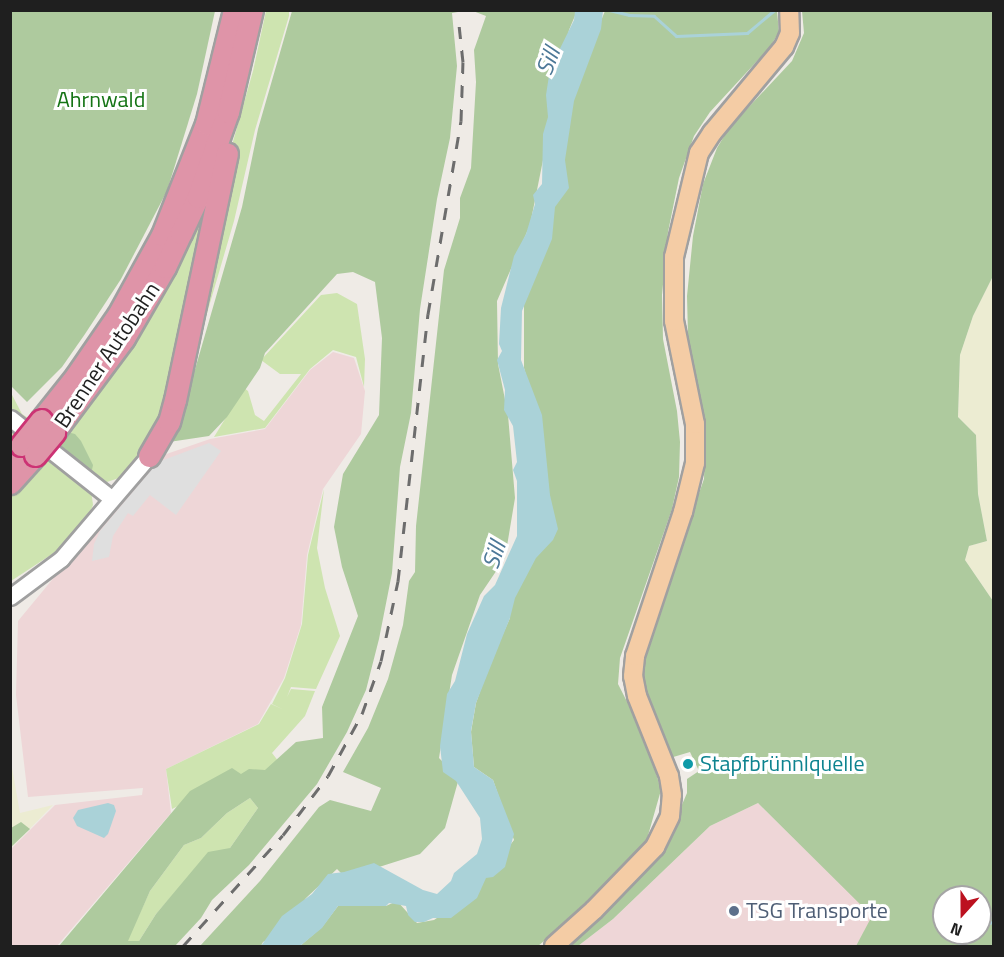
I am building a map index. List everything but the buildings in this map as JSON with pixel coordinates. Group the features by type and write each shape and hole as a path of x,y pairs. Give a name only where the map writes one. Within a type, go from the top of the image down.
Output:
{"highway":[{"name":"Brenner Autobahn","path":"48,426 113,323 162,235 206,124 234,10"},
{"name":"Brenner Autobahn","path":"10,483 22,452 117,348 165,267 213,158 240,67 252,10"},
{"path":"149,456 169,422 176,400 234,118 240,67"}],"main road":[{"path":"554,946 594,910 655,848 670,816 672,795 669,776 637,696 633,666 683,512 695,463 695,424 674,321 674,257 699,153 712,133 780,54 790,33 790,13"}],"street":[{"path":"10,418 111,498"},
{"path":"11,597 61,559 149,456"}],"shaded area":[{"path":"333,352 354,358 365,391 361,434 323,489 307,555 301,625 284,678 258,724 166,769 171,813 57,946 11,946 11,849 55,805 142,795 143,788 28,797 16,695 18,621 152,459 210,439 265,429 310,370"},
{"path":"209,443 221,451 176,515 150,495 133,516 128,513 113,536 109,557 92,561 94,544 100,531 158,462"},
{"path":"758,803 873,916 856,946 578,946 613,919 710,826"}],"green space":[{"name":"Ahrnwald","path":"11,10 215,11 197,94 167,191 121,279 85,334 62,367 27,402 10,385"},
{"path":"266,11 289,11 289,16 255,130 234,221 174,426 146,453 139,456 119,478 107,482 96,478 54,446 232,145 253,71"},
{"path":"292,11 464,11 452,13 457,66 450,138 437,199 420,309 411,413 400,467 392,573 379,639 366,690 347,732 317,784 249,865 212,900 201,918 175,946 59,946 190,791 232,768 241,774 249,769 265,770 296,742 323,738 322,707 358,616 342,567 334,527 343,474 379,415 382,338 375,282 353,272 337,274 265,353 260,368 227,417 209,436 169,442 185,404 242,207 258,129","holes":["250,798 258,808 230,848 208,852 156,914 139,941 128,941 150,891 184,845 201,838 227,813"]},
{"path":"473,11 577,11 569,30 530,225 497,301 498,364 508,415 515,498 505,558 480,595 452,675 439,758 459,778 445,828 420,854 343,875 337,869 306,898 281,933 263,942 261,946 200,946 260,881 319,807 330,800 371,811 381,788 343,772 368,728 388,679 403,625 409,581 415,572 416,526 444,270 460,218 460,198 471,168 476,82 474,50 486,16"},
{"path":"605,11 777,11 779,32 770,47 710,112 694,136 679,178 668,232 662,295 663,339 677,411 680,442 679,477 672,509 620,658 618,684 646,739 661,790 645,846 615,873 579,912 538,946 300,946 322,927 338,906 386,906 397,901 417,923 434,920 471,895 514,840 493,780 474,767 471,732 476,703 490,663 510,618 506,604 546,507 542,433 524,368 524,294 574,86"},
{"path":"802,11 993,11 993,276 973,316 960,355 958,417 976,435 978,494 987,541 969,546 965,560 993,601 993,946 856,946 872,916 758,803 710,826 613,919 578,946 561,946 669,835 687,793 687,779 699,771 690,752 670,758 642,691 640,661 704,479 705,441 688,336 687,296 693,236 703,184 717,148 729,128 792,61 804,33"},
{"path":"993,276 993,601 965,560 969,546 987,541 978,494 976,435 958,417 960,355 973,316"},
{"path":"337,293 357,304 365,359 364,387 356,357 333,350 310,369 265,428 214,437 244,388 248,391 255,415 264,421 301,374 280,374 261,360 321,295"},
{"path":"10,391 22,414 28,418 11,440"},
{"path":"67,432 75,434 81,441 93,465 92,470 80,464 58,443"},
{"path":"49,454 91,490 93,505 88,517 66,545 11,581 11,494"},
{"path":"324,489 317,548 325,588 340,636 316,689 291,687 287,697 291,689 315,691 305,716 272,753 279,762 249,789 213,789 172,809 166,769 259,724 271,704 282,709 272,704 285,678 302,624 308,555"},
{"path":"10,756 20,813 53,805 11,848"},
{"path":"250,798 258,808 230,848 177,890 156,914 139,941 127,941 150,891 184,845 201,838 227,813"},
{"path":"21,822 30,829 11,847 11,828"}],"water":[{"path":"575,11 603,11 601,29 574,101 565,160 569,188 555,207 552,239 522,311 521,360 542,415 550,495 558,529 553,540 536,558 515,598 510,618 476,703 471,731 474,767 493,780 514,834 505,867 493,877 486,878 477,898 451,918 433,918 424,922 415,922 408,915 406,906 389,903 386,906 338,906 322,928 300,946 261,946 282,916 312,894 328,874 374,863 423,890 437,894 451,881 454,873 477,854 482,839 480,818 456,781 443,772 440,746 447,694 455,681 467,634 484,596 495,585 517,536 517,481 513,470 517,462 513,426 504,410 505,390 497,360 502,351 499,344 501,308 514,256 526,234 535,204 533,195 542,184 543,134 548,117 546,95 550,69 574,20"},
{"path":"108,803 114,805 116,811 108,834 104,838 77,826 73,818 78,810"}],"waterway":[{"path":"609,10 629,15 654,16 676,36 747,33 774,10"}],"railway":[{"path":"183,946 283,835 328,776 362,714 381,661 398,581 428,314 461,121 463,62 458,15"}],"place":[{"name":"Stapfbrünnlquelle","path":"688,764"},
{"name":"TSG Transporte","path":"734,911"}],"water label":[{"name":"Sill","path":"548,61"},
{"name":"Sill","path":"494,555"}]}
